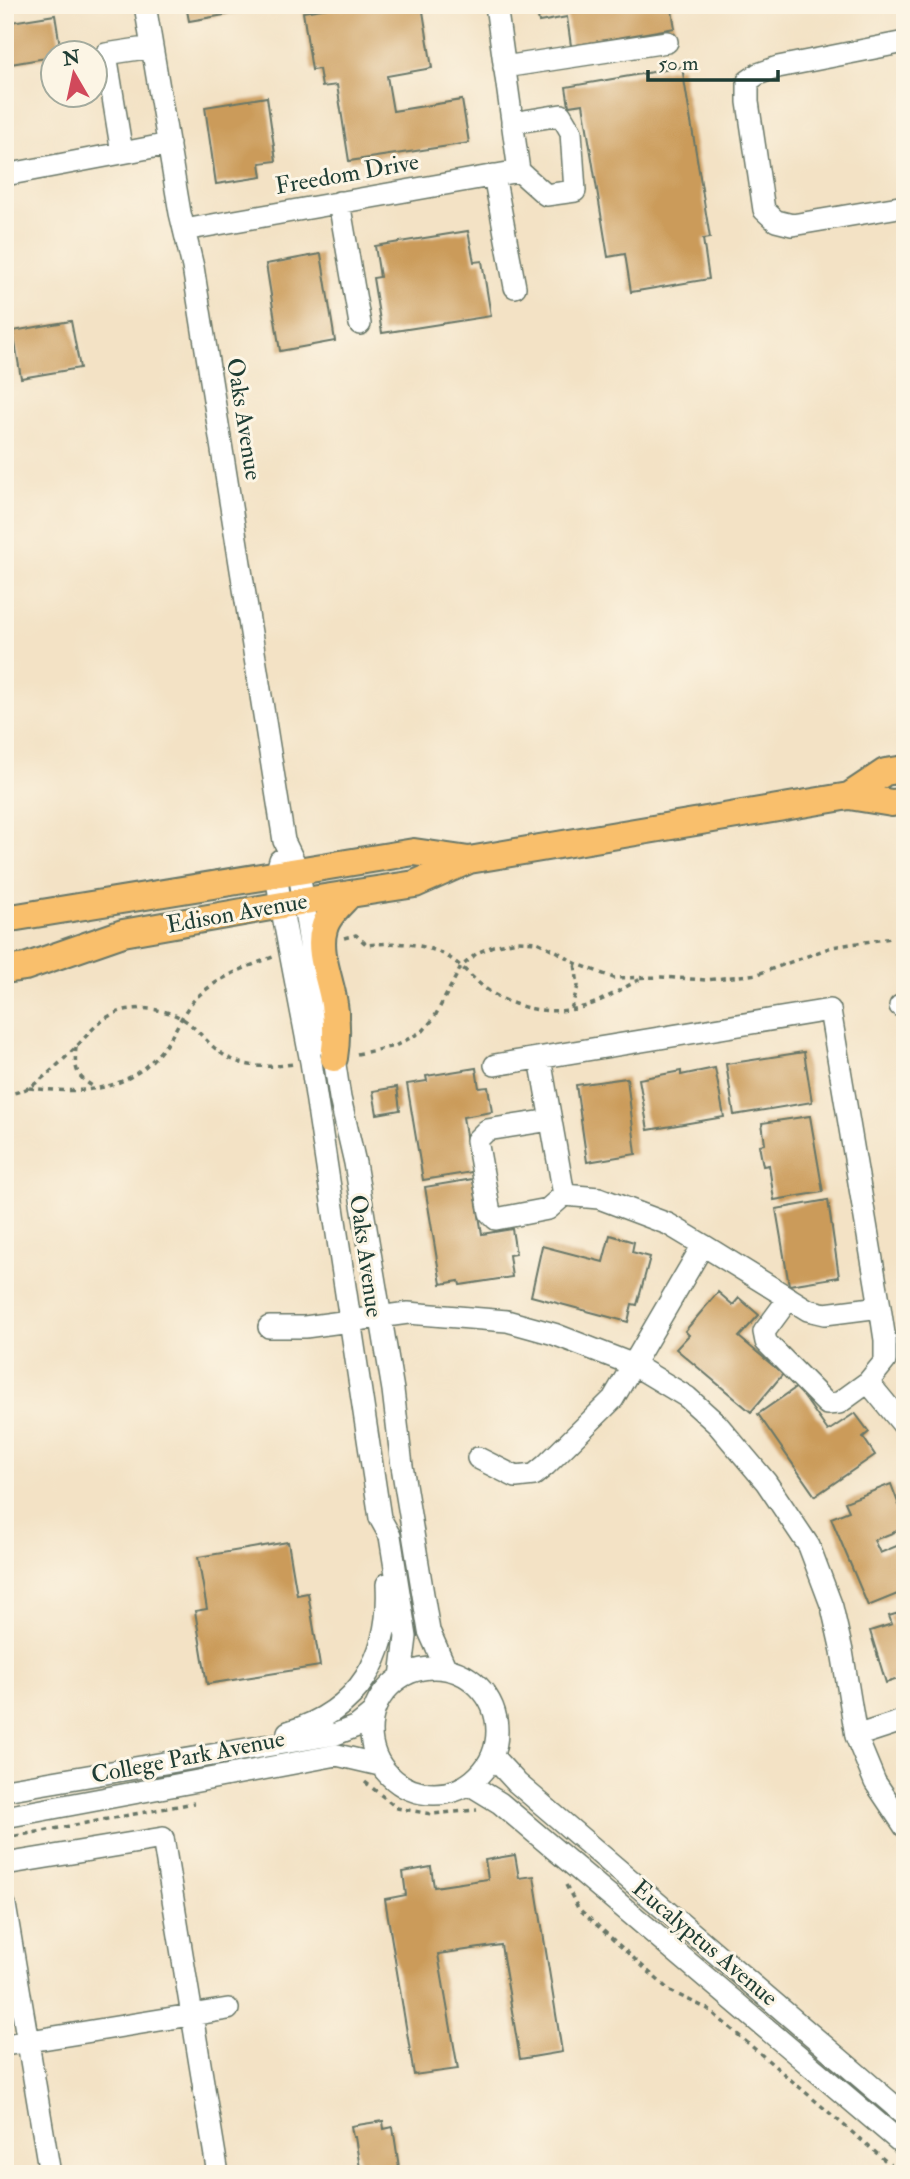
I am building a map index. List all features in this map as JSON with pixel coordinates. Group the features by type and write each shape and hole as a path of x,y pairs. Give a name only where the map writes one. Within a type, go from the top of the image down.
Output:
{"main road":[{"name":"Edison Avenue","path":"849,796 885,772 905,769"},
{"name":"Edison Avenue","path":"5,970 25,967 123,933 415,884 469,860 849,796 892,803 905,801"},
{"name":"Edison Avenue","path":"5,919 414,852 469,860"},
{"path":"322,1060 338,1032 321,943 330,916 350,894"}],"street":[{"name":"Oaks Avenue","path":"145,5 195,281 293,903 324,1035 322,1060 349,1320 380,1518 390,1535 406,1637 401,1677"},
{"path":"496,5 504,67 519,171 546,195 575,191 571,132 561,116 512,122"},
{"path":"504,67 667,42"},
{"path":"905,42 778,67 758,74 748,81 748,102 764,210 776,221 792,225 905,206"},
{"path":"122,153 106,54 152,47"},
{"path":"5,174 169,144"},
{"name":"Freedom Drive","path":"184,230 519,171"},
{"path":"494,175 515,287"},
{"path":"339,202 360,324"},
{"path":"495,1065 830,1010 886,1340 885,1361 868,1382 839,1403 827,1404 766,1342 764,1332 789,1298"},
{"path":"540,1058 564,1195"},
{"name":"Oaks Avenue","path":"322,1060 340,1098 355,1163 429,1631 446,1670"},
{"path":"551,1120 487,1130 477,1140 489,1213 496,1219 548,1209 564,1195 599,1198 668,1224 808,1310 825,1314 880,1307"},
{"path":"478,1458 516,1477 534,1475 546,1465 613,1399 703,1245"},
{"path":"269,1327 305,1327 408,1313 507,1321 554,1334 634,1365 687,1398 717,1424 766,1482 809,1546 832,1607 856,1736 875,1782 905,1827"},
{"path":"868,1382 905,1427"},
{"path":"182,1760 213,1746 275,1736 305,1727 329,1715 352,1695 372,1667 384,1637 389,1606 380,1539 380,1518"},
{"path":"431,1668 446,1670 464,1676 479,1687 490,1702 496,1719 497,1738 492,1756 483,1771 469,1784 451,1792 431,1794 412,1790 394,1780 380,1765 373,1749 371,1730 374,1712 389,1686 415,1671 431,1668"},
{"name":"College Park Avenue","path":"5,1790 336,1734 358,1726 374,1712"},
{"path":"856,1736 905,1720"},
{"name":"College Park Avenue","path":"5,1817 337,1755 380,1765"},
{"name":"Eucalyptus Avenue","path":"492,1756 517,1783 905,2115"},
{"name":"Eucalyptus Avenue","path":"469,1784 500,1803 905,2146"},
{"path":"5,1864 163,1838 218,2174"},
{"path":"5,1905 50,2174"},
{"path":"5,2046 228,2009"}],"path":[{"path":"5,1096 29,1088 76,1047 95,1026 109,1016 123,1011 155,1010 181,1019 228,1058 265,1067 322,1060 395,1046 423,1031 446,999 461,967 477,953 493,946 517,941 537,942 575,963 614,978 706,980 738,977 768,970 832,947 905,936"},
{"path":"571,1009 578,986 575,963"},
{"path":"555,1010 596,1002 641,979"},
{"path":"29,1088 64,1091 98,1089 78,1073 76,1047"},
{"path":"358,1777 397,1808 431,1814 478,1810"},
{"path":"5,1838 204,1801"},
{"path":"566,1885 578,1908 670,1991 708,2008 901,2174"}],"building":[{"path":"186,5 272,5 272,7 189,21"},
{"path":"347,5 422,5 432,68 387,76 393,111 462,100 469,143 349,161 337,85 322,87 319,69 312,70 303,12"},
{"path":"536,5 671,5 675,28 571,46 567,17 539,22"},
{"path":"55,15 59,38 38,38 38,59 5,65 5,23"},
{"path":"682,67 710,238 703,239 709,279 631,292 625,254 608,257 583,104 569,106 566,87"},
{"path":"267,97 276,161 260,163 262,177 216,184 205,107"},
{"path":"468,231 474,262 482,261 491,316 382,333 373,278 380,277 375,246"},
{"path":"321,254 335,341 280,351 266,264"},
{"path":"71,321 80,368 21,378 13,331"},
{"path":"804,1052 812,1102 734,1115 726,1064"},
{"path":"476,1068 479,1088 488,1087 492,1112 463,1117 472,1172 423,1180 407,1084 427,1081 426,1076"},
{"path":"715,1068 724,1117 648,1130 639,1079"},
{"path":"627,1078 636,1154 587,1162 576,1085"},
{"path":"397,1087 400,1110 377,1114 373,1091"},
{"path":"810,1116 823,1192 774,1200 769,1165 763,1166 759,1145 765,1144 762,1123"},
{"path":"473,1179 482,1234 512,1229 516,1254 509,1255 512,1277 460,1285 459,1281 441,1284 425,1187"},
{"path":"828,1200 839,1277 789,1285 776,1209"},
{"path":"610,1235 634,1242 632,1252 650,1257 637,1305 632,1304 628,1322 531,1296 542,1246 603,1262"},
{"path":"718,1292 733,1305 739,1298 759,1315 739,1337 783,1374 751,1412 676,1349 689,1335 685,1331"},
{"path":"797,1387 828,1431 855,1413 869,1432 863,1437 875,1455 815,1496 758,1414"},
{"path":"891,1484 899,1505 905,1502 905,1528 874,1540 880,1553 899,1545 905,1559 905,1591 868,1606 831,1518 849,1511 845,1502"},
{"path":"288,1542 297,1595 308,1593 320,1666 207,1684 195,1611 207,1609 198,1557"},
{"path":"905,1611 905,1692 902,1693 898,1679 886,1683 870,1631 892,1624 889,1616"},
{"path":"515,1855 519,1878 534,1876 562,2052 520,2059 501,1945 438,1954 458,2069 414,2075 385,1899 406,1895 403,1872 431,1867 434,1887 488,1879 485,1860"},
{"path":"383,2121 384,2129 393,2127 400,2174 361,2174 351,2126"}]}
